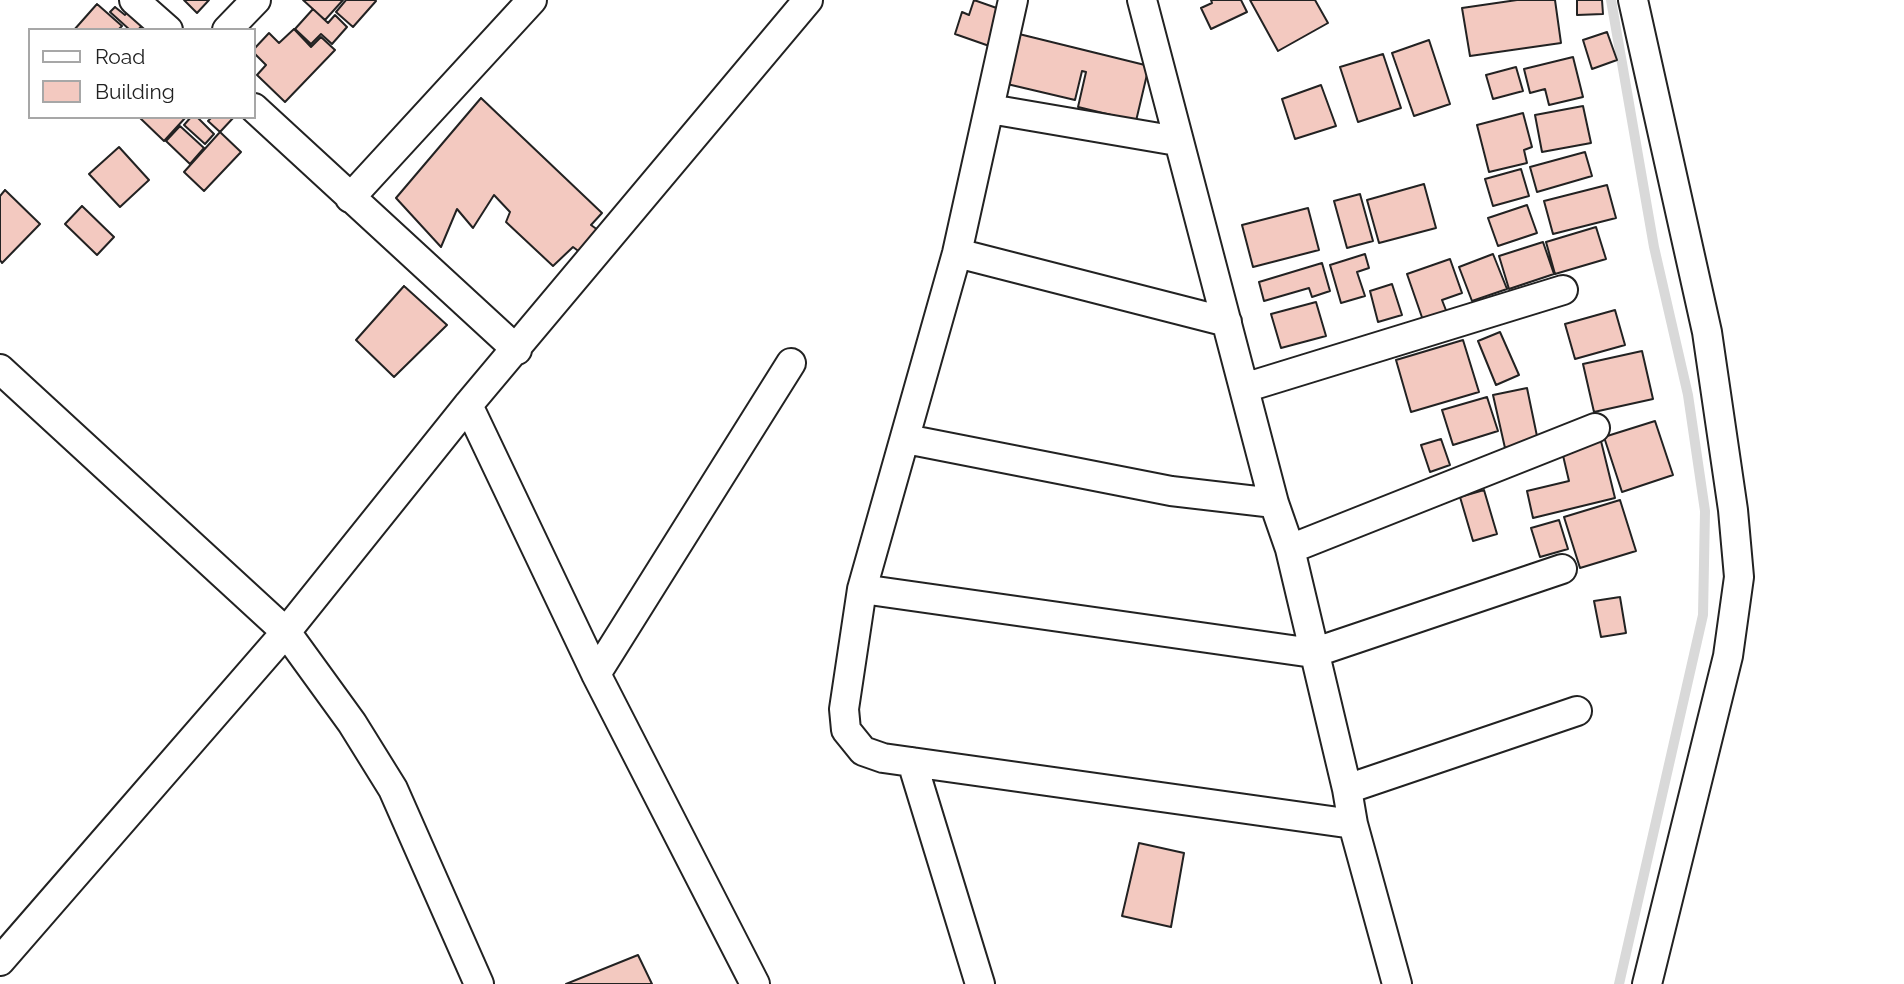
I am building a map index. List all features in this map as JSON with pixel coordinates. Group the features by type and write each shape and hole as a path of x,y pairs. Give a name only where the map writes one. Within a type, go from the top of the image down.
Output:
{"street":[{"path":"134,0 166,28"},
{"path":"229,28 256,0"},
{"path":"350,198 531,0"},
{"path":"0,961 286,632 468,405 808,0"},
{"path":"1013,0 957,253 862,589 844,709 846,730 863,751 883,758 1353,824"},
{"path":"1142,0 1274,503 1290,550 1353,824 1397,984"},
{"path":"1633,0 1707,332 1733,510 1739,577 1728,656 1647,984"},
{"path":"990,109 1177,141"},
{"path":"256,110 517,349"},
{"path":"957,253 1227,322"},
{"path":"1244,388 1563,290"},
{"path":"596,674 791,363"},
{"path":"0,369 286,632 352,723 393,789 479,984"},
{"path":"468,405 596,674 755,984"},
{"path":"1290,550 1595,428"},
{"path":"906,439 1171,491 1274,503"},
{"path":"862,589 1313,653 1562,569"},
{"path":"1347,789 1577,711"},
{"path":"912,762 980,984"}],"building":[{"path":"184,0 209,0 197,13"},
{"path":"303,0 343,0 325,20"},
{"path":"346,0 376,1 353,27 336,12"},
{"path":"974,0 1008,12 995,48 955,34 962,12 969,15"},
{"path":"1211,0 1241,0 1247,12 1211,29 1201,8 1212,3"},
{"path":"1250,0 1315,0 1328,23 1278,51"},
{"path":"1517,0 1555,0 1561,43 1470,56 1462,8"},
{"path":"1577,0 1602,0 1603,14 1577,15"},
{"path":"97,4 122,26 120,28 76,28"},
{"path":"115,7 125,15 131,7 147,20 140,28 128,28 110,12"},
{"path":"313,9 328,23 335,15 347,27 332,44 321,34 311,44 295,29"},
{"path":"294,29 311,47 321,37 335,50 285,102 257,75 266,65 256,55 256,47 269,33 279,43"},
{"path":"1607,32 1617,60 1592,69 1583,40"},
{"path":"1019,34 1149,66 1136,121 1078,107 1086,72 1082,71 1075,100 1007,84"},
{"path":"1429,40 1450,104 1414,116 1392,53"},
{"path":"1383,54 1401,108 1358,122 1340,67"},
{"path":"1573,57 1583,97 1549,105 1545,89 1530,93 1524,69"},
{"path":"1516,67 1523,91 1493,99 1486,75"},
{"path":"1321,85 1336,126 1295,139 1282,99"},
{"path":"481,98 602,213 591,225 602,233 585,256 573,247 553,266 506,222 510,212 494,195 473,228 457,209 441,247 396,198"},
{"path":"1583,106 1591,143 1542,152 1535,115"},
{"path":"1523,113 1532,147 1524,150 1527,163 1489,172 1477,125"},
{"path":"141,119 184,119 164,141"},
{"path":"189,119 199,119 214,134 205,144 184,125"},
{"path":"210,119 232,119 220,132 208,121"},
{"path":"180,126 204,148 190,164 166,141"},
{"path":"220,132 241,152 204,191 184,172"},
{"path":"119,147 149,180 120,207 89,174"},
{"path":"1585,152 1592,176 1537,192 1530,167"},
{"path":"1521,169 1529,196 1493,206 1485,179"},
{"path":"1424,184 1436,228 1379,243 1367,200"},
{"path":"1607,185 1616,218 1553,234 1544,201"},
{"path":"5,190 40,224 2,263 0,196"},
{"path":"1360,194 1373,241 1347,248 1334,201"},
{"path":"1527,205 1537,233 1498,246 1488,218"},
{"path":"82,206 114,237 97,255 65,224"},
{"path":"1308,208 1319,250 1253,267 1242,225"},
{"path":"1596,227 1606,259 1555,274 1546,242"},
{"path":"1543,242 1554,274 1509,289 1499,256"},
{"path":"1365,254 1369,268 1357,272 1365,296 1341,303 1330,265"},
{"path":"1493,254 1507,289 1472,301 1459,267"},
{"path":"1450,259 1462,293 1442,300 1449,318 1425,326 1407,274"},
{"path":"1322,263 1330,291 1312,297 1309,288 1264,301 1259,282"},
{"path":"1392,284 1402,315 1378,322 1370,291"},
{"path":"404,286 447,325 394,377 356,340"},
{"path":"1316,302 1326,336 1281,348 1271,314"},
{"path":"1615,310 1625,345 1575,359 1565,324"},
{"path":"1500,332 1519,375 1496,385 1478,341"},
{"path":"1463,340 1479,392 1411,412 1396,360"},
{"path":"1642,351 1653,399 1594,412 1583,364"},
{"path":"1527,388 1538,441 1505,448 1493,395"},
{"path":"1487,397 1498,431 1453,445 1442,410"},
{"path":"1655,421 1673,475 1622,492 1604,437"},
{"path":"1600,437 1615,498 1533,518 1527,491 1569,481 1561,447"},
{"path":"1441,439 1450,465 1430,472 1421,445"},
{"path":"1484,490 1497,534 1473,541 1460,497"},
{"path":"1620,500 1636,551 1580,568 1564,517"},
{"path":"1559,520 1568,549 1540,557 1531,528"},
{"path":"1620,597 1626,633 1601,637 1594,601"},
{"path":"1139,843 1184,853 1171,927 1122,916"},
{"path":"638,955 652,984 566,984"}],"waterway":[{"path":"1611,0 1654,247 1688,395 1705,511 1703,615 1619,984"}]}
